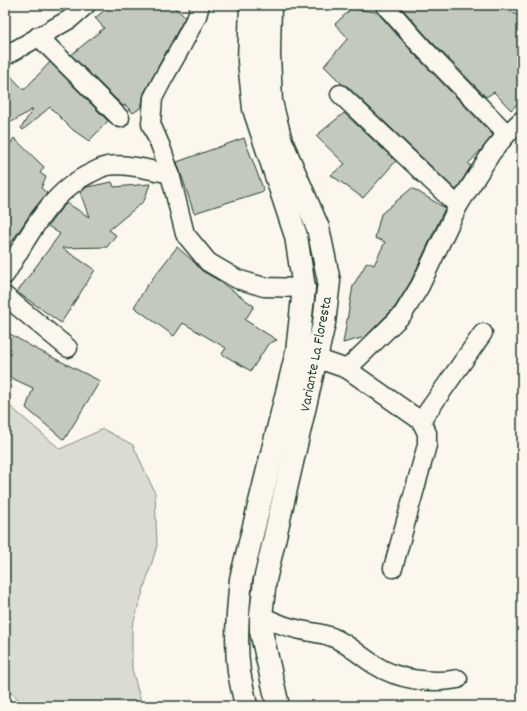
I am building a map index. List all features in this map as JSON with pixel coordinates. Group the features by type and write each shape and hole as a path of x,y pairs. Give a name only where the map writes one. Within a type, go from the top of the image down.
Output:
{"main road":[{"name":"Variante La Floresta","path":"251,5 249,61 254,110 296,236 304,288 307,355 265,580 261,616 261,631 278,706"},
{"name":"Variante La Floresta","path":"246,706 239,672 237,637 241,579 307,355 324,323 329,281 318,228 281,141 271,102 269,53 270,5"}],"street":[{"path":"5,56 70,18 86,5"},
{"path":"200,5 181,47 153,98 151,124 170,174 185,234 208,262 237,279 264,287 304,288"},
{"path":"385,5 422,47 507,134"},
{"path":"38,36 120,118"},
{"path":"340,94 458,206"},
{"path":"347,370 402,314 420,286 458,206 492,152 507,134 522,120"},
{"path":"5,275 38,220 61,193 82,177 106,166 132,166 170,174"},
{"path":"5,296 68,348"},
{"path":"421,421 483,333"},
{"path":"307,355 347,370 421,421 427,433 426,445 393,568"},
{"path":"261,616 291,628 331,637 349,646 375,665 392,674 430,681 458,679"}],"shaded area":[{"path":"5,402 60,449 103,429 133,445 155,493 157,546 132,627 132,669 142,706 27,706 5,688"}],"building":[{"path":"111,5 172,5 185,17 144,93 142,104 139,109 133,113 125,105 123,106 71,55 104,28 95,18"},
{"path":"399,5 508,5 507,10 522,17 522,100 511,110 494,92 486,97 430,40"},
{"path":"351,9 377,12 414,54 493,135 468,164 471,166 456,190 324,66 348,38 335,24"},
{"path":"50,62 108,121 89,141 73,130 50,107 23,130 21,128 33,109 5,126 5,70 24,90"},
{"path":"344,113 396,161 363,198 331,175 345,164 316,136"},
{"path":"14,138 44,167 40,173 46,177 41,188 47,193 33,210 13,240 5,247 5,153"},
{"path":"244,138 264,191 194,213 177,162"},
{"path":"112,182 114,187 150,184 144,201 109,230 116,235 107,247 62,248 95,270 61,323 17,292 60,234 48,226 60,210 67,203 89,217 80,192 87,187"},
{"path":"412,188 445,208 411,281 395,307 365,337 343,343 353,286 367,262 374,265 385,242 375,238 381,214"},
{"path":"177,247 202,271 218,280 254,306 245,320 277,340 268,344 251,371 222,354 226,348 183,323 174,336 134,307 146,287"},
{"path":"5,331 34,348 100,381 64,440 26,408 33,388 5,375"}]}
